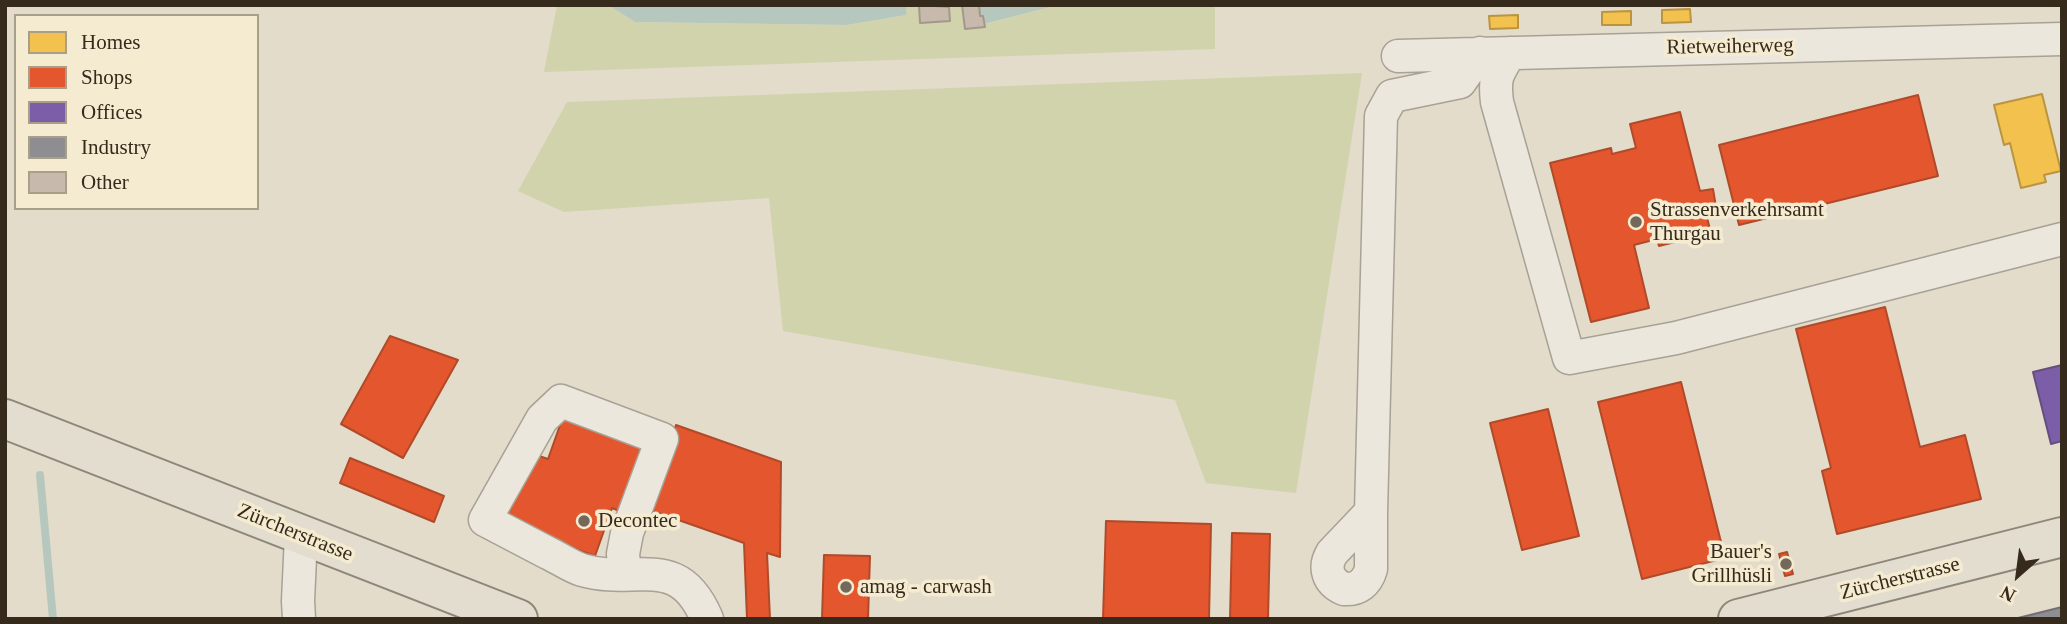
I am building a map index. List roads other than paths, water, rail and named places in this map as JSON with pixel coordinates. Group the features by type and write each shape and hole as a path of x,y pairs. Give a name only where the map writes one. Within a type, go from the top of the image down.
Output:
{"main road":[{"path":"5,405 72,445"},
{"path":"5,419 72,445"},
{"path":"5,430 72,445"},
{"name":"Zürcherstrasse","path":"72,445 518,619"},
{"name":"Zürcherstrasse","path":"1738,619 2062,537"}],"street":[{"name":"Rietweiherweg","path":"1398,56 2062,38"},
{"path":"1495,53 1498,73 1495,84 1497,102 1569,358 1676,338 2062,239"},
{"path":"1371,512 1381,116 1392,96 1460,82 1495,53"},
{"path":"625,575 623,554 627,533 662,439 562,401 542,419 485,520 579,569 605,575 625,575 646,574 676,578 699,600 707,619"},
{"path":"299,619 301,536"}],"waterway":[{"path":"40,475 53,619"}],"place":[{"name":"Strassenverkehrsamt Thurgau","path":"1636,222"},
{"name":"Decontec","path":"584,521"},
{"name":"Bauer's Grillhüsli","path":"1786,564"},
{"name":"amag - carwash","path":"846,587"}]}
